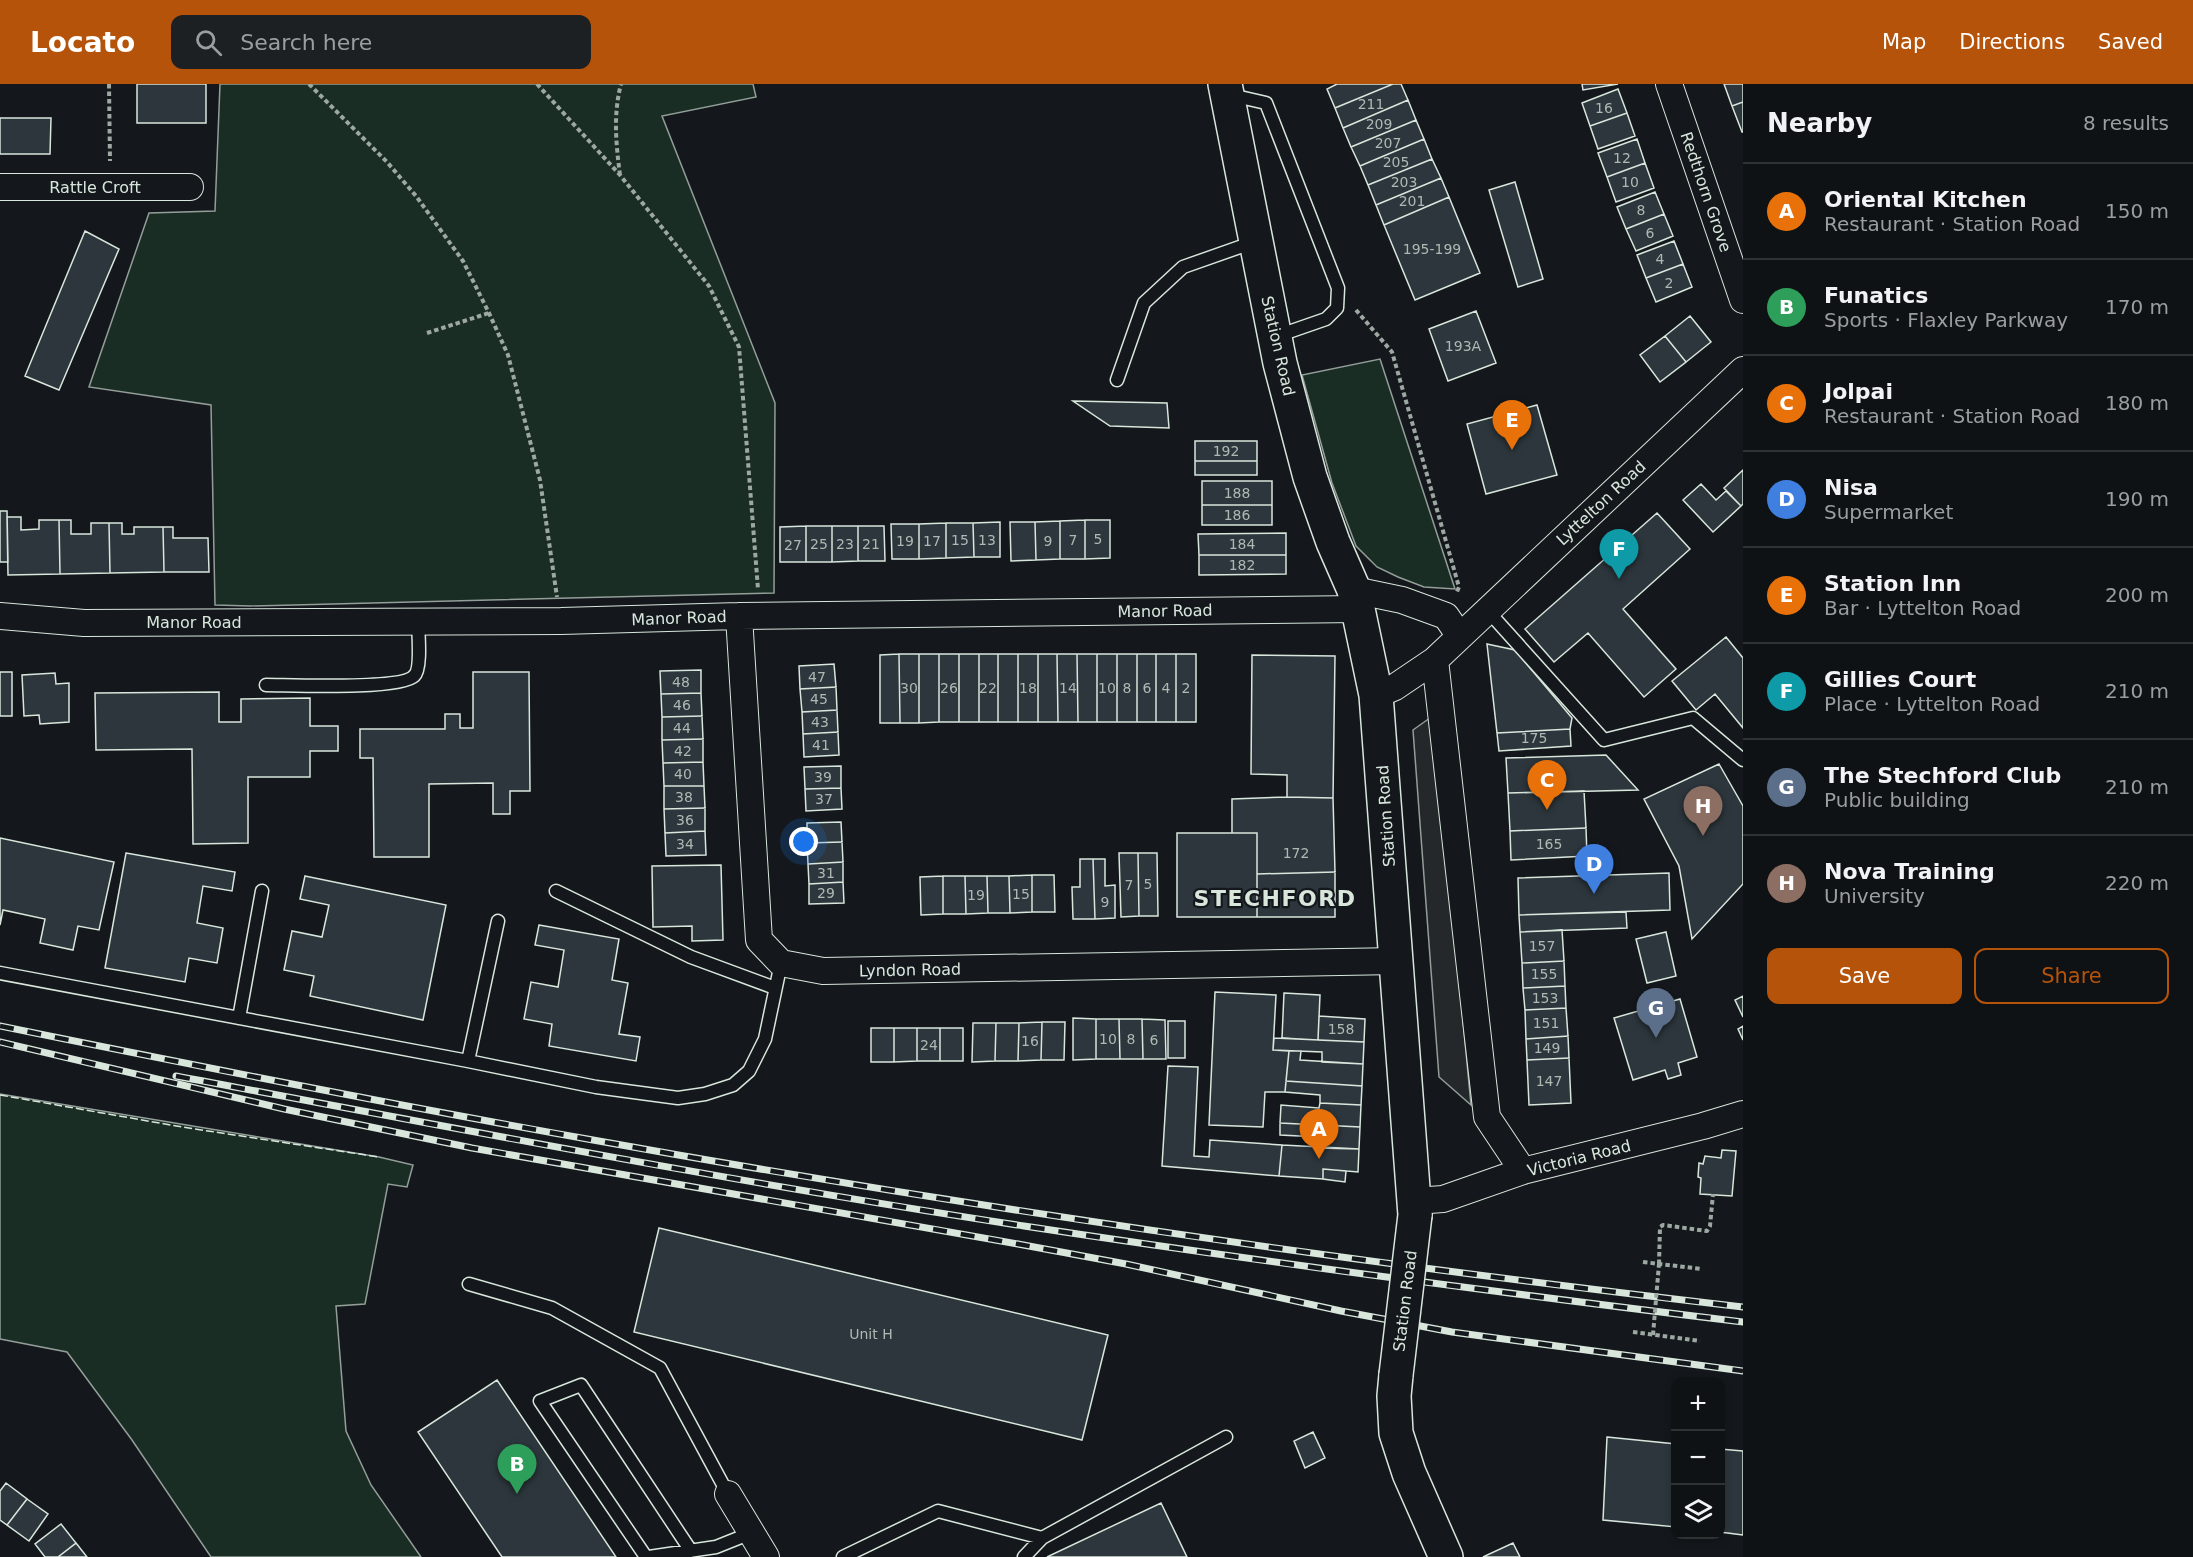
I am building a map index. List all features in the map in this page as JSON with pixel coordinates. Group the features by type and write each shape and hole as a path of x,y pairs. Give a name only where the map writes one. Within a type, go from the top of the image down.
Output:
{"main road":[{"name":"Station Road","path":"1226,89 1280,363 1310,477 1333,542 1357,599 1376,695 1415,1208 1394,1396 1396,1433 1409,1473 1446,1557"}],"street":[{"name":"Redthorn Grove","path":"1669,84 1743,300"},
{"name":"Rattle Croft","path":"0,187 190,187"},
{"name":"Lyttelton Road","path":"1376,695 1395,687 1435,660 1453,625 1486,610 1743,370"},
{"name":"Manor Road","path":"0,616 84,623 561,621 1357,599"},
{"path":"1357,599 1402,600 1453,625"},
{"path":"750,616 759,940 781,963"},
{"path":"1435,660 1487,1117 1523,1172"},
{"name":"Lyndon Road","path":"781,963 824,971 1397,961"},
{"name":"Victoria Road","path":"1415,1208 1523,1172 1743,1114"},
{"path":"728,1494 766,1557"}],"lane":[{"path":"1226,89 1266,103 1338,288 1337,308 1326,319 1275,337"},
{"path":"1117,380 1143,303 1183,267 1256,242"},
{"path":"1486,610 1604,740 1693,717 1743,760"},
{"path":"266,685 383,684 408,680 415,676 418,669 418,621"},
{"path":"239,1018 262,891"},
{"path":"556,891 691,957 776,988"},
{"path":"468,1061 498,921"},
{"path":"0,973 608,1089 678,1098 705,1094 733,1085 749,1071 765,1039 781,963"},
{"path":"469,1284 552,1308 660,1368 728,1494"},
{"path":"691,1551 581,1385 540,1401 648,1557 691,1551 716,1547 751,1533"},
{"path":"1024,1557 1042,1538 1226,1437"},
{"path":"843,1557 938,1511 1042,1538"}],"path":[{"path":"109,84 110,187"},
{"path":"309,84 387,162 416,196 463,261 489,313 508,355 540,480 561,621"},
{"path":"537,84 620,175 709,286 739,347 750,616"},
{"path":"620,175 615,129 621,84"},
{"path":"1338,288 1392,352 1459,587 1453,625"},
{"path":"427,333 489,313"},
{"path":"1653,1335 1660,1227 1663,1225 1707,1231 1710,1226 1713,1194"},
{"path":"1642,1262 1702,1269"},
{"path":"1633,1332 1700,1341"}],"green space":[{"path":"220,84 753,84 756,97 662,116 775,403 774,593 215,605 211,405 89,387 149,213 215,211"},
{"path":"1380,359 1455,589 1424,587 1377,567 1356,546 1332,483 1302,375"},
{"path":"0,1094 379,1157 413,1165 407,1187 388,1184 365,1304 336,1306 346,1431 371,1485 421,1557 211,1557 132,1440 67,1352 0,1339"}],"shaded area":[{"path":"1434,715 1471,1105 1439,1077 1413,730"}],"building":[{"path":"137,84 206,84 206,123 137,123"},
{"path":"1337,84 1393,84 1335,108 1327,89"},
{"path":"1393,84 1401,84 1408,100 1343,128 1335,108"},
{"path":"1582,84 1618,84 1583,90"},
{"path":"1724,84 1743,84 1743,102 1732,106"},
{"path":"1618,89 1627,113 1590,126 1582,103"},
{"path":"1408,100 1416,120 1351,147 1343,128"},
{"path":"1743,102 1743,132 1742,132 1732,106"},
{"path":"1627,113 1635,136 1598,149 1590,126"},
{"path":"0,118 51,118 50,154 0,154"},
{"path":"1416,120 1424,139 1360,166 1351,147"},
{"path":"1424,139 1432,159 1368,185 1360,166"},
{"path":"1637,139 1645,163 1607,177 1598,153"},
{"path":"1432,159 1441,178 1376,205 1368,185"},
{"path":"1645,163 1654,188 1616,202 1607,177"},
{"path":"1441,178 1449,197 1384,225 1376,205"},
{"path":"1515,182 1543,279 1518,287 1489,190"},
{"path":"1655,192 1664,214 1626,229 1617,207"},
{"path":"1449,197 1480,273 1415,300 1384,225"},
{"path":"1664,214 1673,236 1636,251 1626,229"},
{"path":"85,231 119,249 59,390 25,376"},
{"path":"1674,241 1683,264 1646,278 1637,255"},
{"path":"1683,264 1692,287 1656,302 1646,278"},
{"path":"1476,311 1496,363 1448,381 1429,329"},
{"path":"1690,316 1711,342 1686,362 1665,336"},
{"path":"1665,336 1686,362 1660,382 1640,355"},
{"path":"1073,401 1167,403 1169,428 1110,426"},
{"path":"1537,405 1557,475 1486,494 1467,424"},
{"path":"1195,441 1257,441 1257,461 1195,461"},
{"path":"1195,461 1257,461 1257,475 1195,475"},
{"path":"1743,470 1743,504 1741,506 1724,488"},
{"path":"1202,481 1272,481 1272,505 1202,505"},
{"path":"1701,484 1716,500 1726,491 1741,506 1713,532 1683,500"},
{"path":"1202,505 1272,505 1272,525 1202,525"},
{"path":"0,511 7,511 8,562 0,562"},
{"path":"1657,513 1690,549 1623,609 1676,669 1644,697 1588,633 1554,662 1525,629"},
{"path":"7,517 21,517 21,530 39,529 39,520 59,520 60,574 8,575"},
{"path":"59,520 71,520 71,534 91,534 91,523 109,523 110,573 60,574"},
{"path":"1085,520 1110,520 1110,558 1085,559"},
{"path":"1085,520 1085,559 1060,559 1060,521"},
{"path":"1060,521 1060,559 1036,560 1035,522"},
{"path":"1000,522 1000,557 974,557 973,523"},
{"path":"1010,522 1035,522 1036,560 1011,561"},
{"path":"109,523 122,523 122,534 134,534 134,527 163,527 164,572 110,573"},
{"path":"946,523 973,523 974,557 946,558"},
{"path":"946,523 946,558 919,559 919,524"},
{"path":"891,524 919,524 919,559 892,559"},
{"path":"806,526 832,526 832,562 806,562"},
{"path":"806,526 806,562 780,562 780,527"},
{"path":"832,526 858,526 858,561 832,562"},
{"path":"858,526 884,526 885,561 858,561"},
{"path":"163,527 173,527 173,538 208,538 209,572 164,572"},
{"path":"1286,533 1286,555 1199,555 1198,534"},
{"path":"1199,555 1286,555 1286,574 1199,575"},
{"path":"1726,637 1743,658 1743,728 1715,694 1696,710 1672,681"},
{"path":"1487,644 1515,650 1572,718 1570,729 1497,733"},
{"path":"899,654 919,654 919,723 900,723"},
{"path":"899,654 900,723 880,723 880,655"},
{"path":"919,654 939,654 939,722 919,723"},
{"path":"939,654 959,654 959,722 939,722"},
{"path":"959,654 979,654 979,722 959,722"},
{"path":"979,654 998,654 998,722 979,722"},
{"path":"998,654 1018,654 1018,722 998,722"},
{"path":"1018,654 1038,654 1038,722 1018,722"},
{"path":"1038,654 1057,654 1058,722 1038,722"},
{"path":"1057,654 1077,654 1078,722 1058,722"},
{"path":"1077,654 1097,654 1097,722 1078,722"},
{"path":"1097,654 1117,654 1117,722 1097,722"},
{"path":"1117,654 1137,654 1137,722 1117,722"},
{"path":"1137,654 1156,654 1156,722 1137,722"},
{"path":"1156,654 1176,654 1176,722 1156,722"},
{"path":"1176,654 1196,654 1196,722 1176,722"},
{"path":"1252,655 1335,656 1333,798 1287,797 1287,775 1251,774"},
{"path":"834,664 836,687 800,689 799,666"},
{"path":"701,670 701,693 661,694 660,671"},
{"path":"0,672 12,672 12,716 0,716"},
{"path":"473,672 529,672 530,791 510,791 510,814 493,814 493,783 429,784 429,857 374,857 373,758 360,758 360,729 445,729 445,714 460,714 460,728 473,728"},
{"path":"55,673 56,684 69,683 69,722 40,724 39,715 24,716 22,675"},
{"path":"836,687 837,710 802,712 800,689"},
{"path":"219,692 219,722 241,722 241,699 310,698 310,726 338,726 338,751 310,751 310,777 248,777 248,843 193,844 192,749 96,750 95,693"},
{"path":"701,693 702,716 662,717 661,694"},
{"path":"837,710 838,732 803,734 802,712"},
{"path":"702,716 703,739 662,740 662,717"},
{"path":"1570,729 1571,746 1499,751 1497,733"},
{"path":"838,732 839,755 804,757 803,734"},
{"path":"703,739 703,762 663,763 662,740"},
{"path":"1606,755 1638,790 1508,793 1506,758"},
{"path":"703,762 704,786 664,786 663,763"},
{"path":"1719,764 1743,806 1743,884 1692,939 1679,866 1644,799"},
{"path":"841,766 841,788 805,789 804,767"},
{"path":"664,786 704,786 705,808 664,809"},
{"path":"841,788 842,809 806,811 805,789"},
{"path":"1584,791 1586,828 1510,831 1508,793"},
{"path":"1333,798 1335,872 1257,874 1257,833 1232,833 1232,799"},
{"path":"705,808 705,831 665,833 664,809"},
{"path":"841,822 842,842 807,843 807,823"},
{"path":"1586,828 1587,856 1511,860 1510,831"},
{"path":"705,831 706,855 666,856 665,833"},
{"path":"1177,833 1257,833 1257,917 1177,917"},
{"path":"0,838 114,862 99,930 78,926 73,950 40,943 45,919 3,910 0,925"},
{"path":"842,842 843,862 808,864 807,843"},
{"path":"126,853 235,872 232,891 203,886 197,923 223,928 217,963 189,958 185,982 105,968"},
{"path":"1119,853 1138,853 1139,916 1121,917"},
{"path":"1138,853 1157,853 1158,916 1139,916"},
{"path":"1080,859 1093,859 1095,919 1073,919 1072,887 1080,887"},
{"path":"1093,859 1105,859 1105,886 1115,885 1115,918 1095,919"},
{"path":"843,862 843,882 809,884 808,864"},
{"path":"721,865 723,940 692,941 692,926 653,927 652,866"},
{"path":"1335,872 1335,917 1257,917 1257,874"},
{"path":"1669,873 1670,910 1519,915 1518,878"},
{"path":"1032,875 1054,875 1055,912 1032,912"},
{"path":"1032,875 1032,912 1010,913 1009,876"},
{"path":"305,876 446,905 423,1020 310,996 314,976 284,970 292,931 322,937 329,905 300,899"},
{"path":"943,876 965,876 966,914 943,914"},
{"path":"943,876 943,914 921,915 920,877"},
{"path":"965,876 987,876 988,913 966,914"},
{"path":"987,876 1009,876 1010,913 988,913"},
{"path":"843,882 844,903 809,904 809,884"},
{"path":"1626,912 1627,928 1520,932 1519,915"},
{"path":"539,925 619,939 612,980 628,983 619,1034 640,1037 636,1061 549,1046 552,1024 524,1019 531,982 558,987 564,950 535,945"},
{"path":"1562,930 1564,961 1522,963 1520,932"},
{"path":"1666,932 1676,976 1647,983 1636,939"},
{"path":"1564,961 1565,986 1523,988 1522,963"},
{"path":"1565,986 1566,1008 1525,1010 1523,988"},
{"path":"1215,992 1276,995 1273,1050 1289,1051 1285,1092 1265,1092 1263,1127 1209,1125"},
{"path":"1284,993 1320,995 1318,1040 1282,1038"},
{"path":"1743,996 1743,1017 1735,1000"},
{"path":"1680,999 1697,1057 1678,1063 1681,1075 1668,1079 1665,1070 1633,1080 1614,1018"},
{"path":"1566,1008 1568,1036 1526,1039 1525,1010"},
{"path":"1319,1016 1365,1019 1364,1042 1318,1040"},
{"path":"1073,1018 1096,1019 1096,1059 1073,1060"},
{"path":"1096,1019 1119,1019 1120,1059 1096,1059"},
{"path":"1119,1019 1142,1019 1143,1059 1120,1059"},
{"path":"1142,1019 1165,1020 1166,1059 1143,1059"},
{"path":"1168,1021 1185,1021 1185,1058 1168,1058"},
{"path":"1042,1022 1065,1022 1064,1060 1041,1060"},
{"path":"1042,1022 1041,1060 1018,1061 1019,1023"},
{"path":"973,1023 996,1023 995,1061 972,1062"},
{"path":"996,1023 1019,1023 1018,1061 995,1061"},
{"path":"1743,1026 1743,1040 1738,1029"},
{"path":"871,1028 894,1028 894,1062 871,1062"},
{"path":"894,1028 917,1028 917,1061 894,1062"},
{"path":"917,1028 940,1028 940,1061 917,1061"},
{"path":"940,1028 963,1028 963,1061 940,1061"},
{"path":"1568,1036 1569,1058 1527,1060 1526,1039"},
{"path":"1274,1038 1364,1042 1363,1064 1322,1062 1322,1052 1273,1050"},
{"path":"1289,1051 1301,1051 1300,1060 1363,1064 1362,1086 1286,1081"},
{"path":"1569,1058 1571,1103 1529,1105 1527,1060"},
{"path":"1168,1066 1198,1067 1194,1156 1209,1157 1210,1140 1282,1145 1279,1176 1162,1166"},
{"path":"1286,1081 1362,1086 1361,1105 1320,1103 1320,1095 1285,1092"},
{"path":"1320,1103 1361,1105 1360,1127 1280,1123 1281,1105 1319,1108"},
{"path":"1280,1123 1360,1127 1359,1149 1318,1148 1319,1137 1280,1135"},
{"path":"1282,1145 1359,1149 1358,1172 1323,1169 1323,1179 1279,1176"},
{"path":"1722,1150 1736,1151 1732,1196 1700,1194 1699,1163 1703,1164 1705,1156 1721,1158"},
{"path":"1323,1169 1346,1171 1345,1182 1323,1179"},
{"path":"659,1228 1108,1335 1082,1440 634,1332"},
{"path":"497,1380 616,1557 502,1557 418,1432"},
{"path":"1313,1432 1325,1458 1305,1468 1294,1441"},
{"path":"1607,1437 1671,1443 1671,1527 1603,1520"},
{"path":"1725,1449 1743,1451 1743,1535 1725,1533"},
{"path":"6,1483 27,1499 7,1525 0,1520 0,1491"},
{"path":"27,1499 48,1514 29,1541 7,1525"},
{"path":"1161,1503 1187,1557 1047,1557"},
{"path":"61,1524 76,1543 58,1557 45,1557 35,1544"},
{"path":"76,1543 87,1557 58,1557"},
{"path":"1513,1543 1520,1557 1483,1557"}],"railway":[{"path":"0,1026 445,1113 879,1189 1310,1253 1743,1307"},
{"path":"0,1042 284,1109 472,1148 1126,1264 1341,1311 1452,1332 1743,1371"},
{"path":"176,1076 599,1155 918,1209 1293,1265 1743,1322"}],"fence":[{"path":"0,1095 182,1127 379,1157"}],"place":[{"name":"Station Inn","path":"1512,450"},
{"name":"Gillies Court","path":"1619,579"},
{"name":"Jolpai","path":"1547,810"},
{"name":"Nova Training","path":"1703,836"},
{"name":"Nisa","path":"1594,894"},
{"name":"The Stechford Club","path":"1656,1038"},
{"name":"Oriental Kitchen","path":"1319,1159"},
{"name":"Funatics","path":"517,1494"}],"district":[{"name":"STECHFORD","path":"1275,898"}]}
